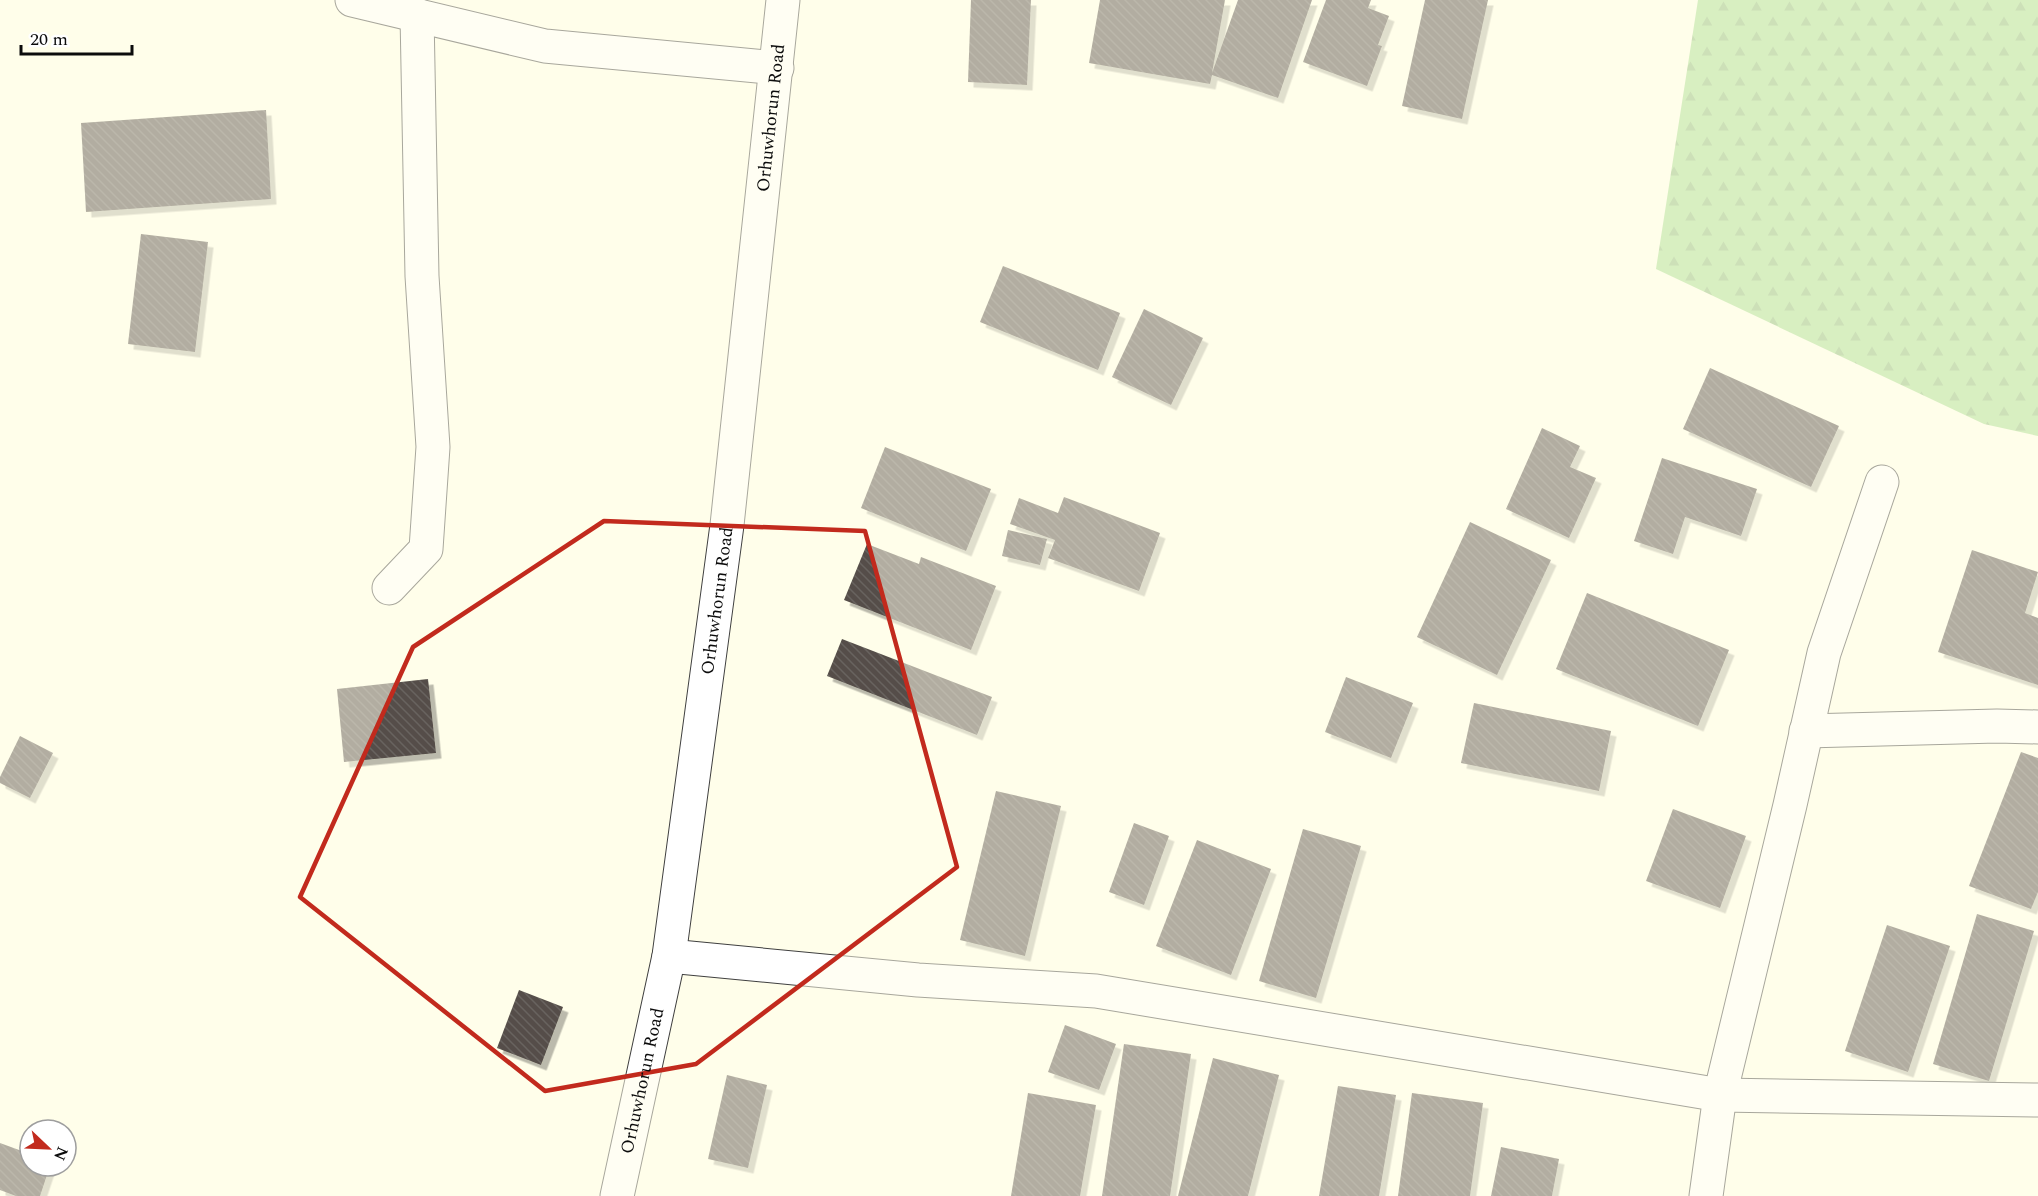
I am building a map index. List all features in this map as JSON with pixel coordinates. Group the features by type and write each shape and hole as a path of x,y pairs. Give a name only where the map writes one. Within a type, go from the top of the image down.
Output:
{"street":[{"path":"352,0 545,46 777,68"},
{"name":"Orhuwhorun Road","path":"617,1196 669,956 727,525 783,0"},
{"path":"389,588 426,549 433,447 422,276 417,15"},
{"path":"1706,1196 1720,1095 1824,653 1882,482"},
{"path":"1806,731 2038,727"},
{"path":"669,956 918,980 1096,991 1720,1095 2038,1100"}],"highlighted area":[{"path":"604,521 865,531 957,867 696,1064 545,1091 300,897 413,647"}],"green space":[{"path":"1698,0 2038,0 2038,436 1984,424 1656,269"}],"building":[{"path":"971,0 1031,0 1027,85 968,82"},
{"path":"1100,0 1225,0 1212,73 1238,0 1312,0 1278,98 1212,75 1210,84 1089,63"},
{"path":"1326,0 1371,0 1368,8 1389,16 1378,45 1382,46 1367,86 1303,62"},
{"path":"1425,0 1488,0 1462,119 1402,106"},
{"path":"266,110 271,199 86,212 81,123"},
{"path":"141,234 208,242 195,352 128,344"},
{"path":"1003,266 1120,313 1098,370 980,322"},
{"path":"1144,309 1203,338 1171,405 1112,377"},
{"path":"1710,368 1839,426 1811,487 1683,429"},
{"path":"1542,428 1580,446 1570,467 1596,478 1569,538 1506,509"},
{"path":"885,447 991,489 966,551 861,508"},
{"path":"1662,458 1757,489 1741,536 1685,517 1673,554 1634,541"},
{"path":"1064,497 1160,533 1139,591 1048,558 1055,540 1010,524 1019,498 1058,513"},
{"path":"1470,522 1551,560 1497,675 1417,637"},
{"path":"1008,530 1047,539 1040,565 1002,556"},
{"path":"867,544 919,564 921,557 996,586 971,650 844,600"},
{"path":"1972,550 2038,572 2025,613 2038,618 2038,685 1938,652"},
{"path":"1587,593 1729,650 1698,726 1556,669"},
{"path":"842,639 992,697 977,735 827,676"},
{"path":"1346,677 1413,703 1391,758 1325,732"},
{"path":"428,679 436,753 344,762 337,689"},
{"path":"1474,703 1611,731 1599,791 1461,763"},
{"path":"20,736 53,753 30,798 0,783 0,777"},
{"path":"2021,752 2038,758 2038,892 2031,909 1969,886"},
{"path":"996,791 1061,806 1025,956 960,940"},
{"path":"1673,809 1746,836 1720,908 1646,881"},
{"path":"1134,823 1169,836 1144,905 1109,892"},
{"path":"1303,829 1361,846 1316,998 1259,981"},
{"path":"1197,840 1271,869 1231,975 1156,946"},
{"path":"1977,914 2034,931 1989,1081 1933,1064"},
{"path":"1887,925 1950,946 1908,1072 1845,1051"},
{"path":"519,990 563,1007 541,1065 497,1048"},
{"path":"1065,1025 1116,1044 1099,1090 1048,1072"},
{"path":"1124,1044 1191,1054 1170,1196 1102,1196"},
{"path":"1213,1058 1279,1075 1248,1196 1178,1196"},
{"path":"727,1075 767,1085 748,1168 708,1159"},
{"path":"1338,1086 1396,1095 1379,1196 1319,1196"},
{"path":"1028,1093 1096,1105 1080,1196 1011,1196"},
{"path":"1412,1093 1483,1103 1470,1196 1398,1196"},
{"path":"0,1143 18,1150 18,1178 46,1178 40,1196 16,1196 0,1190"},
{"path":"1501,1147 1559,1159 1552,1196 1491,1196"}]}
